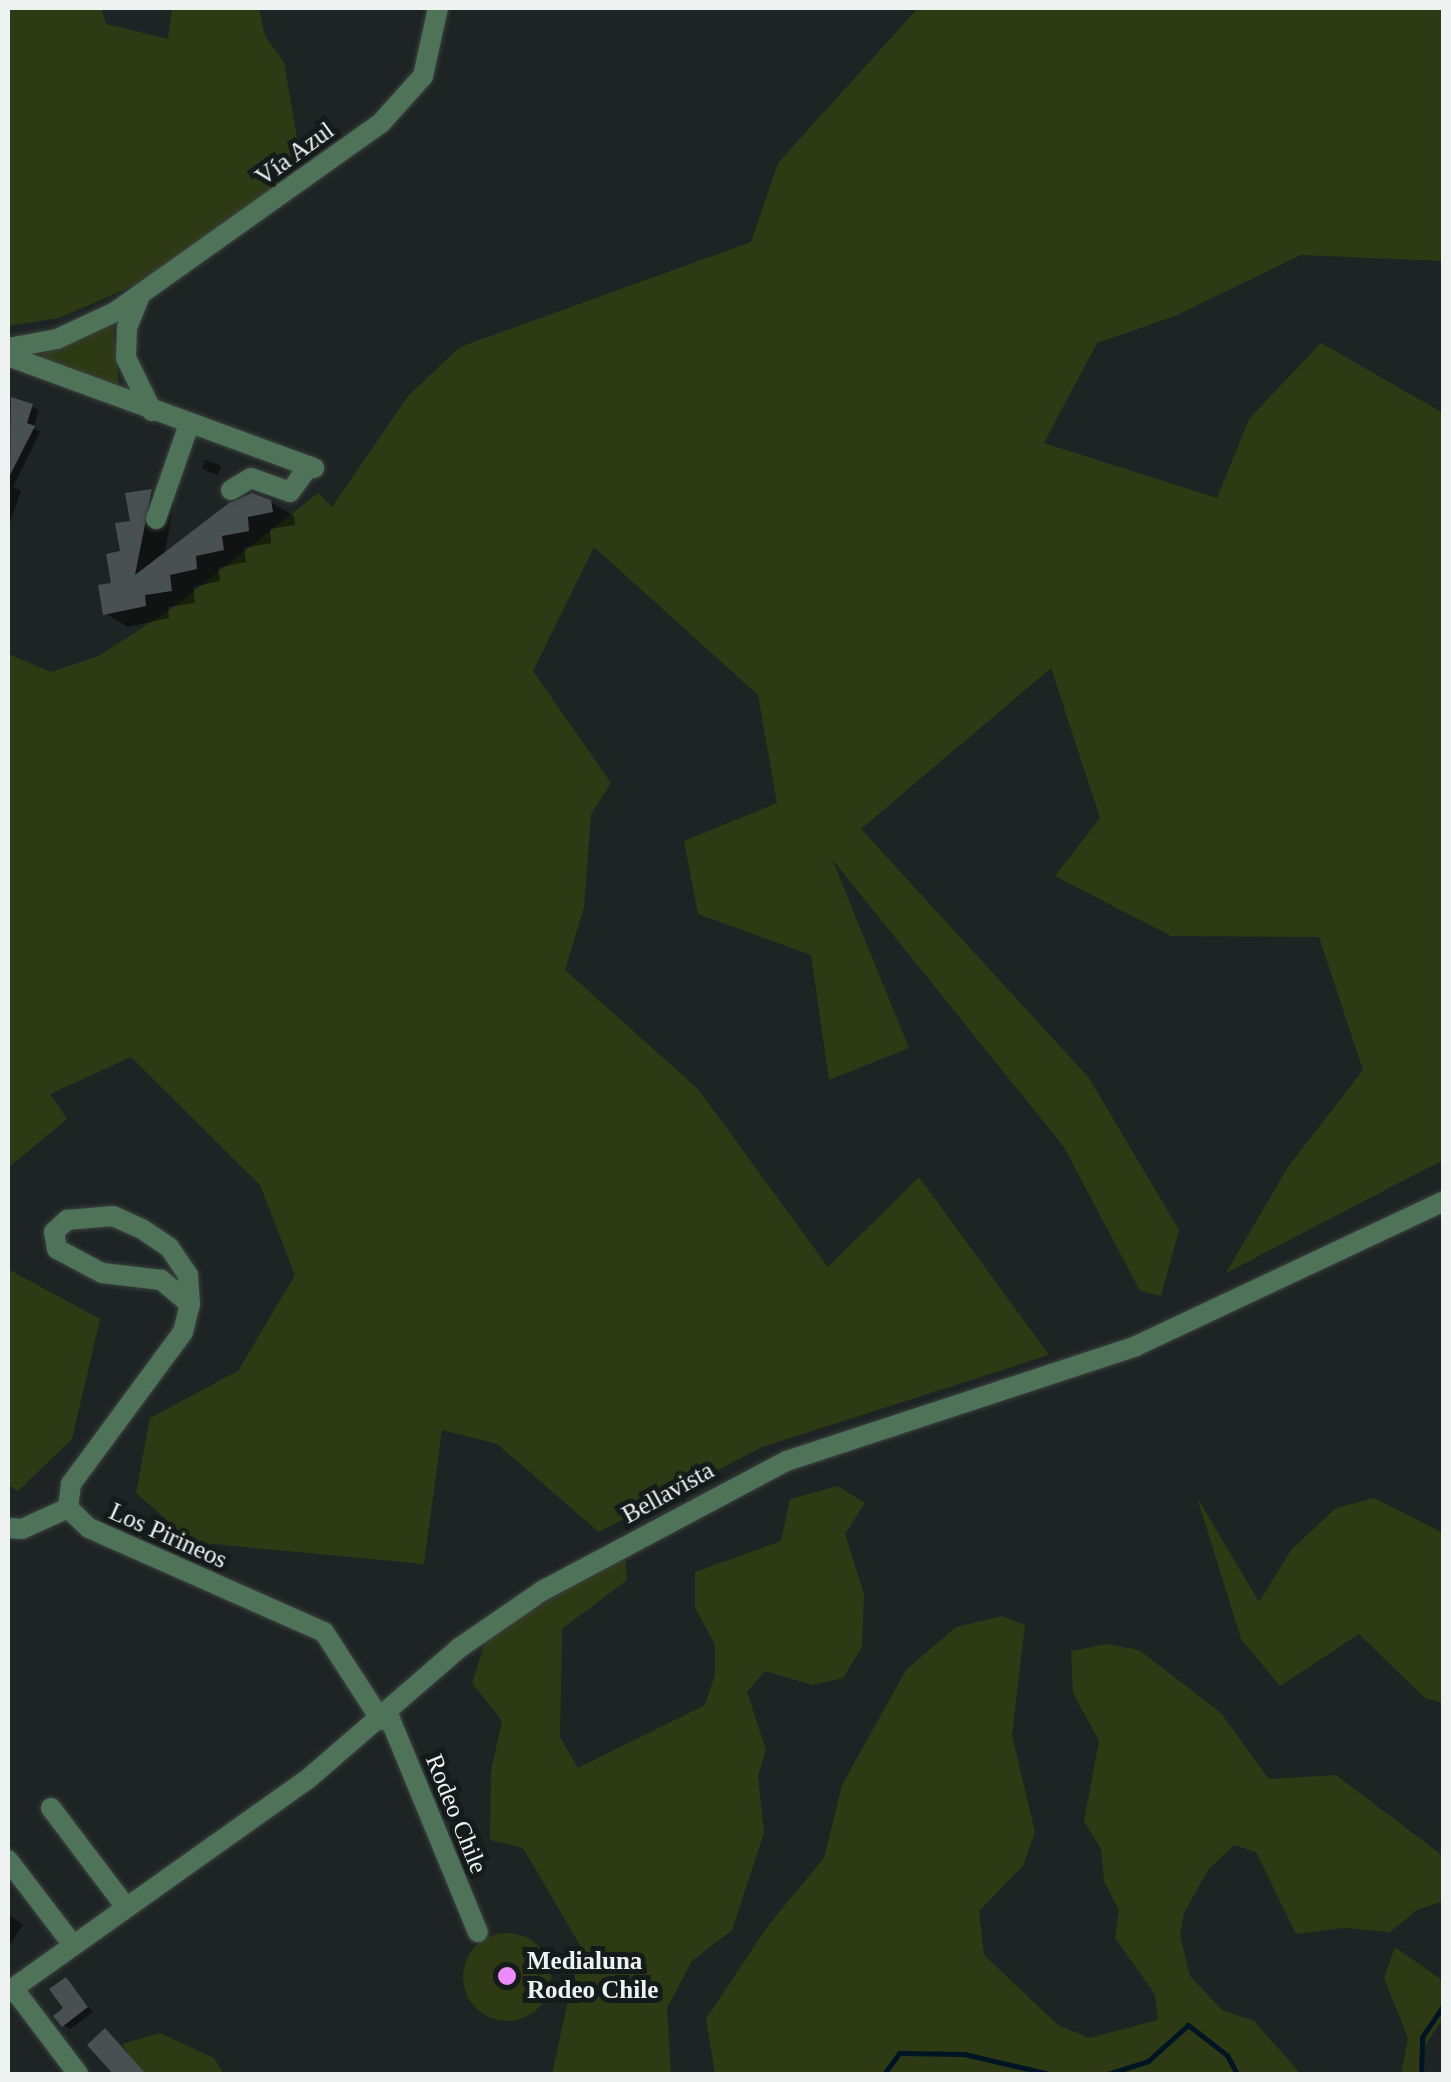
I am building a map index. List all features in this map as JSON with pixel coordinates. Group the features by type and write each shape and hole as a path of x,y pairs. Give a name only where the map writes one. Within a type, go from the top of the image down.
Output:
{"street":[{"name":"Vía Azul","path":"8,352 72,334 140,296 398,109 423,76 438,14"},
{"path":"140,296 126,328 126,358 152,411"},
{"name":"Vía Azul","path":"8,352 152,411 312,467 290,492 251,478 230,490"},
{"path":"156,518 188,424"},
{"name":"Bellavista","path":"10,1990 385,1717 458,1648 513,1608 743,1481 858,1435 1136,1346 1444,1202"},
{"path":"8,1528 22,1529 68,1508 71,1484 183,1332 190,1304 188,1275 169,1246 142,1230 112,1216 67,1220 54,1232 57,1248 86,1265 161,1280 190,1304"},
{"name":"Los Pirineos","path":"68,1508 89,1528 324,1632 385,1717"},
{"name":"Rodeo Chile","path":"385,1717 478,1932"},
{"path":"50,1808 124,1906"},
{"path":"8,1860 73,1944"},
{"path":"10,1990 78,2074"}],"green space":[{"path":"8,8 101,8 106,24 168,39 172,8 259,8 265,36 284,62 302,168 137,284 59,318 8,326"},
{"path":"918,8 1443,8 1443,261 1301,255 1175,316 1097,343 1044,443 1217,498 1249,419 1321,343 1443,413 1443,1160 1226,1273 1288,1167 1363,1070 1319,937 1171,936 1055,876 1100,818 1051,668 861,829 1089,1078 1179,1230 1161,1296 1140,1291 1064,1147 832,859 909,1048 829,1080 811,955 698,914 684,841 777,803 758,695 594,547 533,671 611,783 591,814 584,907 565,970 698,1089 828,1267 919,1177 1049,1355 762,1447 599,1532 497,1444 442,1430 424,1564 192,1542 136,1493 150,1418 238,1371 295,1275 260,1185 131,1057 50,1094 67,1119 8,1168 8,654 51,672 99,656 171,609 318,493 332,507 408,396 460,347 751,242 778,163"},
{"path":"113,325 119,387 40,358 45,351"},
{"path":"8,1269 100,1319 72,1439 18,1491 8,1485"},
{"path":"838,1486 865,1503 845,1534 864,1594 862,1647 843,1678 812,1685 765,1671 747,1692 766,1750 758,1776 764,1833 732,1930 692,1961 667,2008 671,2074 552,2074 580,1945 523,1848 490,1840 491,1771 502,1721 472,1683 487,1636 625,1555 627,1580 562,1629 560,1737 578,1768 705,1705 715,1675 715,1644 695,1608 695,1572 781,1541 790,1499"},
{"path":"1197,1497 1259,1602 1291,1550 1336,1508 1374,1498 1443,1533 1443,1703 1425,1698 1359,1634 1280,1686 1241,1639"},
{"path":"1002,1616 1025,1625 1012,1735 1035,1832 1023,1866 979,1911 984,1955 1058,2025 1089,2038 1158,2020 1155,1994 1115,1938 1119,1911 1104,1881 1101,1849 1084,1821 1099,1741 1073,1693 1071,1651 1107,1644 1139,1650 1220,1712 1269,1779 1336,1775 1443,1856 1443,1901 1417,1910 1390,1932 1344,1928 1296,1934 1256,1852 1234,1845 1208,1870 1184,1913 1180,1935 1190,1976 1222,2010 1254,2021 1301,2074 715,2074 706,2019 767,1927 824,1858 842,1785 906,1670 956,1627"},
{"name":"Medialuna Rodeo Chile","path":"507,1933 538,1946 551,1977 538,2008 507,2021 476,2008 463,1977 476,1946"},
{"path":"1395,1947 1443,1981 1443,2018 1419,2055 1422,2074 1401,2074 1408,2038 1384,1978"},
{"path":"160,2033 214,2058 224,2074 141,2074 122,2044"}],"building":[{"path":"11,397 33,404 27,423 35,426 10,475"},
{"path":"152,489 135,575 229,503 252,493 271,500 273,512 248,517 249,531 222,536 224,550 196,556 197,569 170,575 172,591 145,595 146,606 103,615 98,585 111,583 106,554 120,551 115,523 130,521 125,493"},
{"path":"66,1977 88,2007 62,2027 53,2016 63,2008 49,1989"},
{"path":"105,2028 146,2074 113,2074 87,2045"}],"waterway":[{"path":"1421,2074 1422,2037 1444,2004"},
{"path":"1108,2074 1148,2061 1188,2025 1227,2055 1237,2074"},
{"path":"884,2074 899,2053 964,2054 1050,2074"}],"place":[{"name":"Medialuna Rodeo Chile","path":"507,1976"}]}
